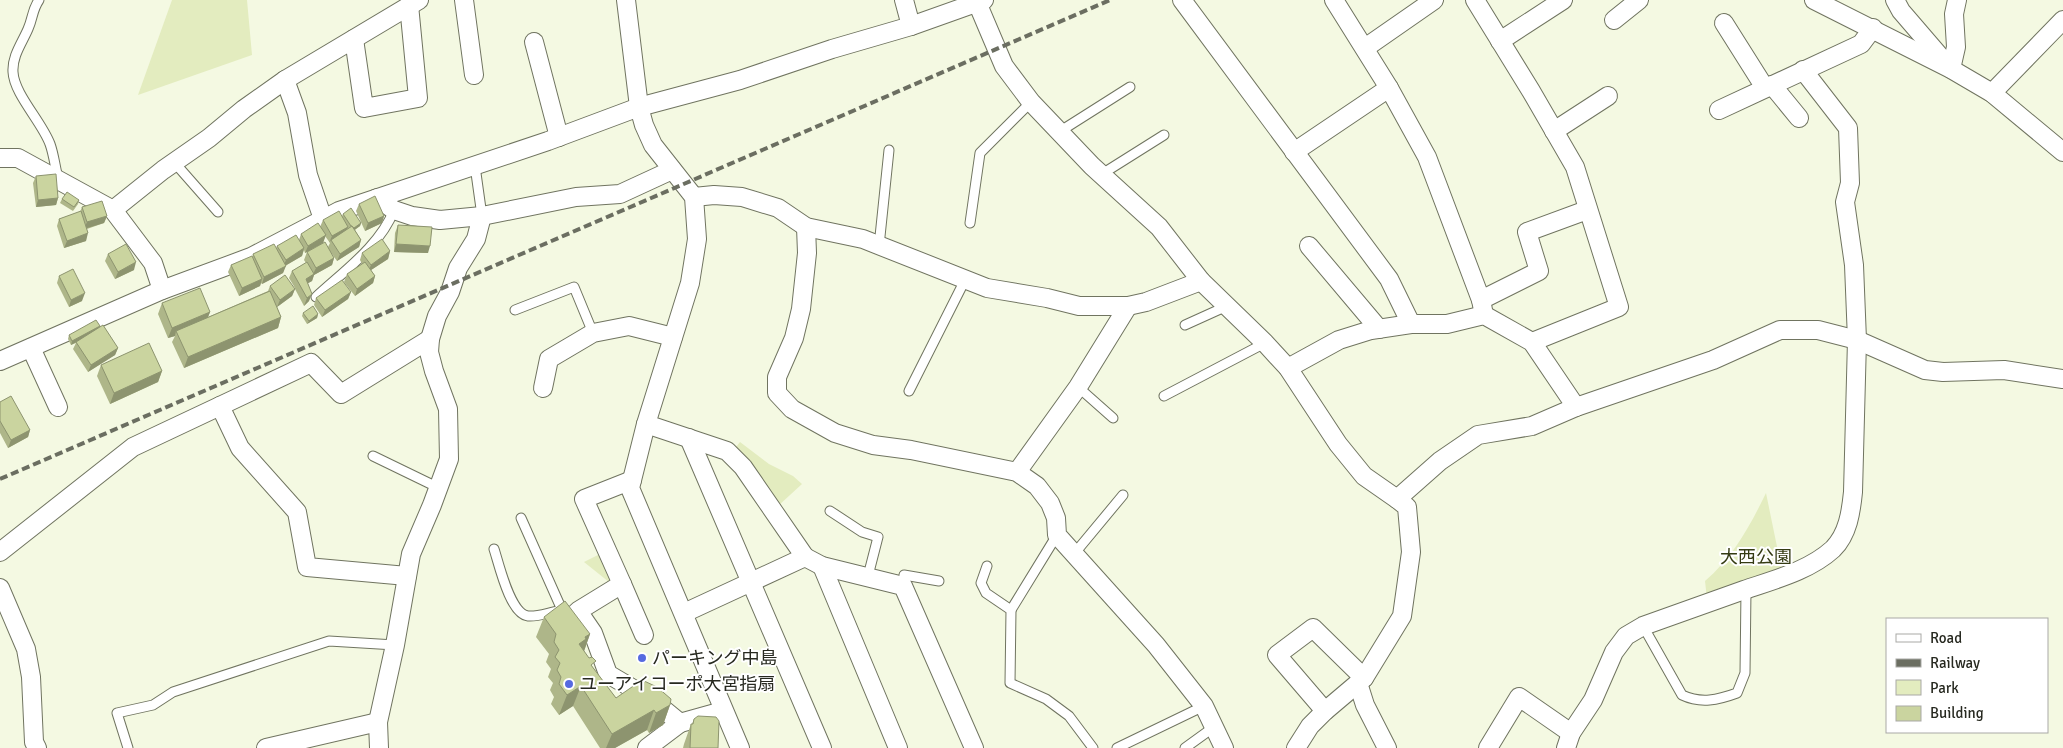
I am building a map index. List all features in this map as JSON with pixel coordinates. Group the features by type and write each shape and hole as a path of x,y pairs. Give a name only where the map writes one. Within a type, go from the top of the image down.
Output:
{"street":[{"path":"464,0 474,75"},
{"path":"626,0 639,107 644,125 653,145 694,197 697,239 694,263 646,424 630,488 740,748"},
{"path":"904,0 911,26"},
{"path":"1182,0 1389,279 1411,324"},
{"path":"1334,0 1389,88 1427,157 1483,308 1532,342 1576,407"},
{"path":"1365,48 1434,0"},
{"path":"1475,0 1574,167 1619,307 1532,342"},
{"path":"1500,41 1563,0"},
{"path":"1614,20 1639,0"},
{"path":"1814,0 1873,28 1992,93 2063,152"},
{"path":"1895,0 1901,11 1951,69"},
{"path":"1951,69 1956,47 1954,14 1956,0"},
{"path":"0,361 162,290 251,256 339,210 475,166 639,107 740,80 832,49 911,26 979,1 1004,66 1030,102 1159,228 1201,281 1288,368 1343,450 1364,476 1407,507 1411,552 1402,616 1361,680 1310,726 1296,748"},
{"path":"113,210 174,162 285,80 414,3 418,98 364,108 354,39"},
{"path":"1992,93 2063,20"},
{"path":"1724,23 1768,86 1799,118"},
{"path":"1719,110 1861,44 1873,28"},
{"path":"534,42 559,137"},
{"path":"1488,748 1519,696 1569,740 1593,700 1614,652 1626,636 1643,626 1782,577 1818,560 1834,547 1847,527 1851,513 1857,340 1854,265 1845,202 1850,183 1848,128 1803,70"},
{"path":"285,80 297,113 308,175 323,219"},
{"path":"1294,152 1389,88"},
{"path":"1554,132 1608,96"},
{"path":"0,158 18,158 58,178 113,210 154,263 162,290"},
{"path":"377,198 394,210 412,216 440,220 482,216 576,197 620,194 672,170"},
{"path":"694,197 714,195 742,197 778,208 806,228 863,239 987,288 1047,298 1079,306 1128,306 1146,302 1201,281"},
{"path":"1288,368 1339,340 1380,329 1411,324 1447,324 1483,308 1539,272 1527,232 1587,210"},
{"path":"379,748 378,722 395,644 411,554 449,458 448,408 434,372 429,352 430,339 437,316 450,292 458,268 476,239 482,216"},
{"path":"806,228 807,253 801,309 794,338 777,377 777,393 792,408 835,433 873,445 911,450 1017,472 1037,486 1050,503 1056,518 1057,535 1156,644 1204,706 1224,748"},
{"path":"1309,246 1380,329"},
{"path":"1017,472 1078,387 1128,306"},
{"path":"543,388 549,359 593,333 629,326 673,337"},
{"path":"1397,499 1440,461 1478,435 1532,426 1576,407 1713,360 1780,330 1818,330 1857,340 1925,370 1943,372 2004,370 2063,379"},
{"path":"0,552 133,447 311,363 341,394 430,339"},
{"path":"32,348 58,407"},
{"path":"220,406 240,448 297,512 308,567 407,576"},
{"path":"646,424 728,450 743,468 805,557 822,566 904,586 974,748"},
{"path":"689,438 822,748"},
{"path":"632,480 584,499 644,635"},
{"path":"684,613 805,557"},
{"path":"822,566 898,748"},
{"path":"622,584 570,611 593,633 608,674 652,700 680,723"},
{"path":"0,588 4,608 26,648 31,677 34,742 37,748"},
{"path":"1325,711 1277,656 1313,628 1361,680 1365,705 1387,748"},
{"path":"647,748 680,723 723,711"},
{"path":"266,748 378,722"}],"lane":[{"path":"39,0 32,9 29,26 15,56 13,72 16,86 39,121 51,145 58,178"},
{"path":"1059,132 1130,87"},
{"path":"970,223 980,153 1030,102"},
{"path":"1102,174 1164,135"},
{"path":"879,246 889,150"},
{"path":"174,162 218,212"},
{"path":"475,166 482,216"},
{"path":"316,297 366,250 389,223 394,210"},
{"path":"909,391 965,280"},
{"path":"515,310 574,287 593,333"},
{"path":"1186,326 1226,306"},
{"path":"1164,396 1265,343"},
{"path":"1078,387 1113,418"},
{"path":"373,456 438,488"},
{"path":"1074,554 1123,495"},
{"path":"830,511 862,532 878,537 868,576"},
{"path":"494,549 508,594 520,612 528,616 570,611 521,518"},
{"path":"1057,535 1011,610 1010,683 1046,698 1069,716 1093,748"},
{"path":"987,566 981,583 986,593 1011,610"},
{"path":"904,586 904,575 939,581"},
{"path":"1643,626 1682,695 1692,700 1704,702 1724,698 1737,693 1745,673 1746,590"},
{"path":"128,748 118,713 153,705 173,692 329,641 395,644"},
{"path":"1117,748 1204,706"},
{"path":"1185,748 1214,727"}],"green space":[{"path":"172,0 247,0 252,55 138,95"},
{"path":"740,442 769,464 793,476 802,484 778,506 736,447"},
{"name":"大西公園","path":"1766,493 1782,571 1707,599 1705,581 1724,562 1740,540"},
{"path":"602,553 614,586 584,562"}],"building":[{"path":"56,174 58,198 38,200 36,176"},
{"path":"67,192 79,200 74,207 62,199"},
{"path":"375,196 384,216 368,223 359,204"},
{"path":"102,201 107,216 87,222 82,207"},
{"path":"351,208 361,223 354,228 343,214"},
{"path":"81,211 88,233 67,241 59,219"},
{"path":"339,211 348,227 332,236 323,220"},
{"path":"318,223 326,235 308,246 301,234"},
{"path":"398,225 432,227 430,246 396,244"},
{"path":"352,226 361,240 340,254 331,240"},
{"path":"296,235 304,248 286,260 277,246"},
{"path":"382,239 390,251 371,265 362,253"},
{"path":"325,242 334,258 316,268 307,252"},
{"path":"126,244 136,262 118,272 108,254"},
{"path":"274,244 286,266 264,277 253,254"},
{"path":"252,256 262,279 242,288 231,265"},
{"path":"307,262 314,274 306,279 312,294 307,298 292,271"},
{"path":"365,262 375,276 357,289 347,274"},
{"path":"73,269 85,293 71,300 59,276"},
{"path":"285,275 295,289 280,300 270,286"},
{"path":"342,280 351,292 325,310 316,298"},
{"path":"200,288 210,312 172,328 162,303"},
{"path":"270,291 281,317 188,357 176,331"},
{"path":"313,306 318,314 309,321 303,313"},
{"path":"96,320 100,326 72,341 69,335"},
{"path":"103,325 118,348 91,365 76,342"},
{"path":"149,343 162,371 114,393 101,365"},
{"path":"11,396 30,430 11,440 0,421 0,402"},
{"path":"565,601 590,634 579,644 589,658 592,657 596,661 591,665 616,698 642,680 657,687 671,699 670,705 656,713 654,710 612,734 581,686 567,695 559,684 561,677 557,670 560,663 555,657 559,650 554,642 556,634 544,617"},
{"path":"698,716 716,717 719,721 718,748 690,748 691,724 693,724 694,719"}],"railway":[{"path":"0,479 1110,0"}],"place":[{"name":"パーキング中島","path":"642,658"},
{"name":"ユーアイコーポ大宮指扇","path":"569,684"}]}
